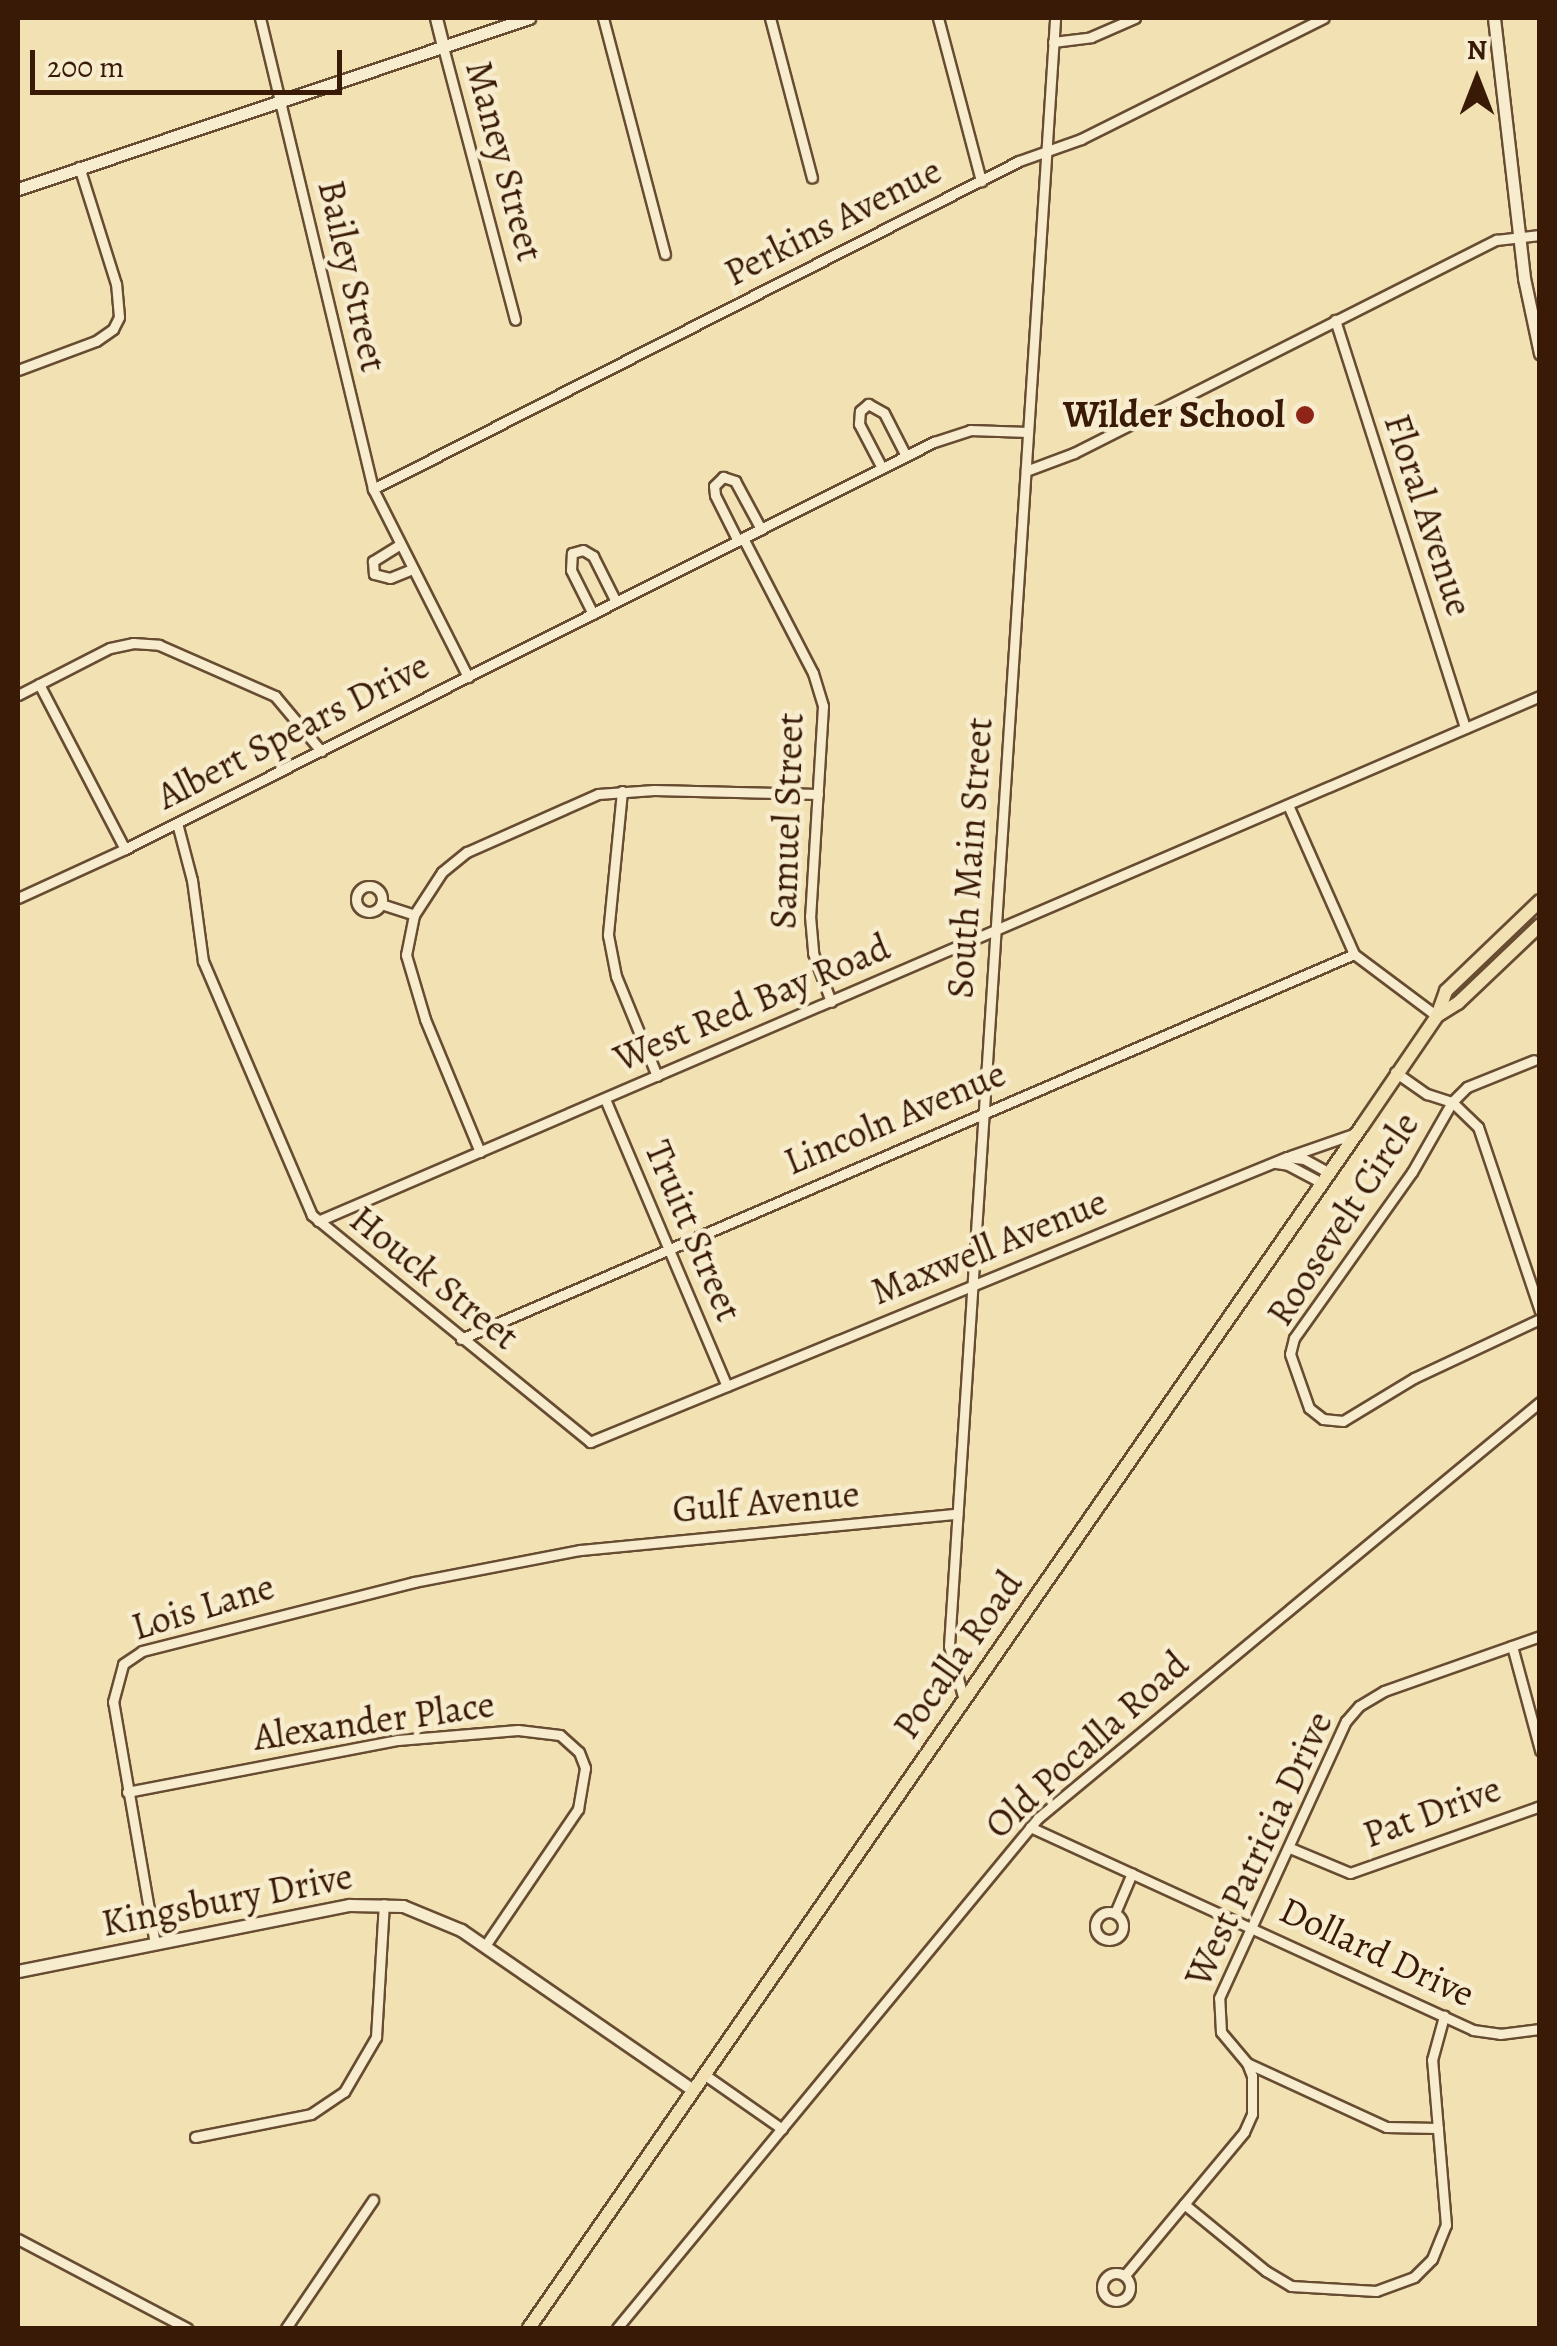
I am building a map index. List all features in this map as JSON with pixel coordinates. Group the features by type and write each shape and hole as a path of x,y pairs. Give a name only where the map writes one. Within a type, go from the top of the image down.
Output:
{"main road":[{"name":"Pocalla Road","path":"529,2328 1358,1132 1395,1072 1437,1016 1446,991 1540,901"},
{"name":"Pocalla Road","path":"1437,1016 1458,1004 1540,925"}],"street":[{"name":"Bailey Street","path":"260,18 373,489 468,677"},
{"name":"Maney Street","path":"436,18 515,320"},
{"path":"18,189 529,18"},
{"path":"603,18 665,254"},
{"path":"770,18 812,178"},
{"path":"938,18 980,181"},
{"name":"South Main Street","path":"964,1700 949,1646 1055,18"},
{"path":"1054,42 1091,37 1135,18"},
{"name":"Perkins Avenue","path":"373,489 980,181 1324,18"},
{"path":"1494,18 1519,236 1540,353"},
{"path":"18,370 96,341 113,329 119,317 116,284 79,168"},
{"path":"1026,471 1074,453 1496,240 1540,235"},
{"name":"Floral Avenue","path":"1335,320 1465,728"},
{"path":"882,468 859,424 860,411 868,404 884,413 906,456"},
{"name":"Albert Spears Drive","path":"18,898 177,823 906,456 970,430 1028,432"},
{"path":"741,540 715,496 714,486 723,477 735,481 761,529"},
{"name":"Samuel Street","path":"741,540 820,690 811,942 831,1002"},
{"path":"399,544 373,561 374,574 390,578 412,569"},
{"path":"593,614 571,570 572,554 583,550 593,556 616,602"},
{"path":"18,695 110,648 133,642 159,645 275,696 320,751"},
{"path":"39,684 124,849"},
{"name":"West Red Bay Road","path":"318,1222 1540,696"},
{"path":"480,1152 412,983 406,955 414,915 434,881 467,852 588,797 622,791 818,794"},
{"path":"622,791 608,935 616,976 657,1076"},
{"path":"1288,805 1354,954 1437,1016"},
{"name":"Houck Street","path":"177,823 192,880 204,961 318,1222 590,1442 727,1386"},
{"path":"381,904 414,915"},
{"name":"Lincoln Avenue","path":"461,1338 1354,954"},
{"path":"1452,1102 1467,1087 1534,1060"},
{"path":"1395,1072 1427,1094 1452,1102 1473,1120 1540,1311"},
{"name":"Truitt Street","path":"604,1098 727,1386"},
{"name":"Roosevelt Circle","path":"1452,1102 1412,1172 1294,1338 1290,1354 1304,1396 1323,1419 1343,1421 1414,1378 1540,1319"},
{"name":"Maxwell Avenue","path":"727,1386 1287,1157 1358,1132"},
{"path":"1287,1157 1304,1159 1326,1178"},
{"path":"1273,1164 1288,1164 1326,1178"},
{"name":"Old Pocalla Road","path":"617,2328 1030,1827 1540,1402"},
{"name":"Gulf Avenue","path":"580,1550 957,1514"},
{"name":"Lois Lane","path":"155,1944 113,1702 123,1664 142,1651 397,1586 580,1550"},
{"name":"West Patricia Drive","path":"1247,2063 1221,2032 1217,2010 1340,1735 1359,1706 1384,1691 1540,1636"},
{"path":"1512,1646 1540,1750"},
{"name":"Alexander Place","path":"127,1792 398,1740 518,1730 560,1734 582,1759 584,1792 562,1836 485,1946"},
{"name":"Pat Drive","path":"1290,1848 1350,1873 1540,1806"},
{"name":"Dollard Drive","path":"1030,1827 1444,2016 1490,2034 1540,2028"},
{"path":"1115,1913 1132,1874"},
{"path":"195,2137 311,2114 344,2092 376,2037 384,1904"},
{"name":"Kingsbury Drive","path":"18,1971 349,1905 384,1904 422,1912 485,1946 693,2090"},
{"path":"1184,2204 1266,2271 1291,2286 1350,2292 1390,2289 1423,2270 1444,2236 1446,2215 1432,2051 1444,2016"},
{"path":"1247,2063 1386,2127 1438,2128"},
{"path":"1125,2275 1244,2132 1254,2092 1247,2063"},
{"path":"704,2075 782,2129"},
{"path":"286,2328 372,2200"},
{"path":"18,2238 187,2328"}],"place":[{"name":"Wilder School","path":"1305,415"}]}
